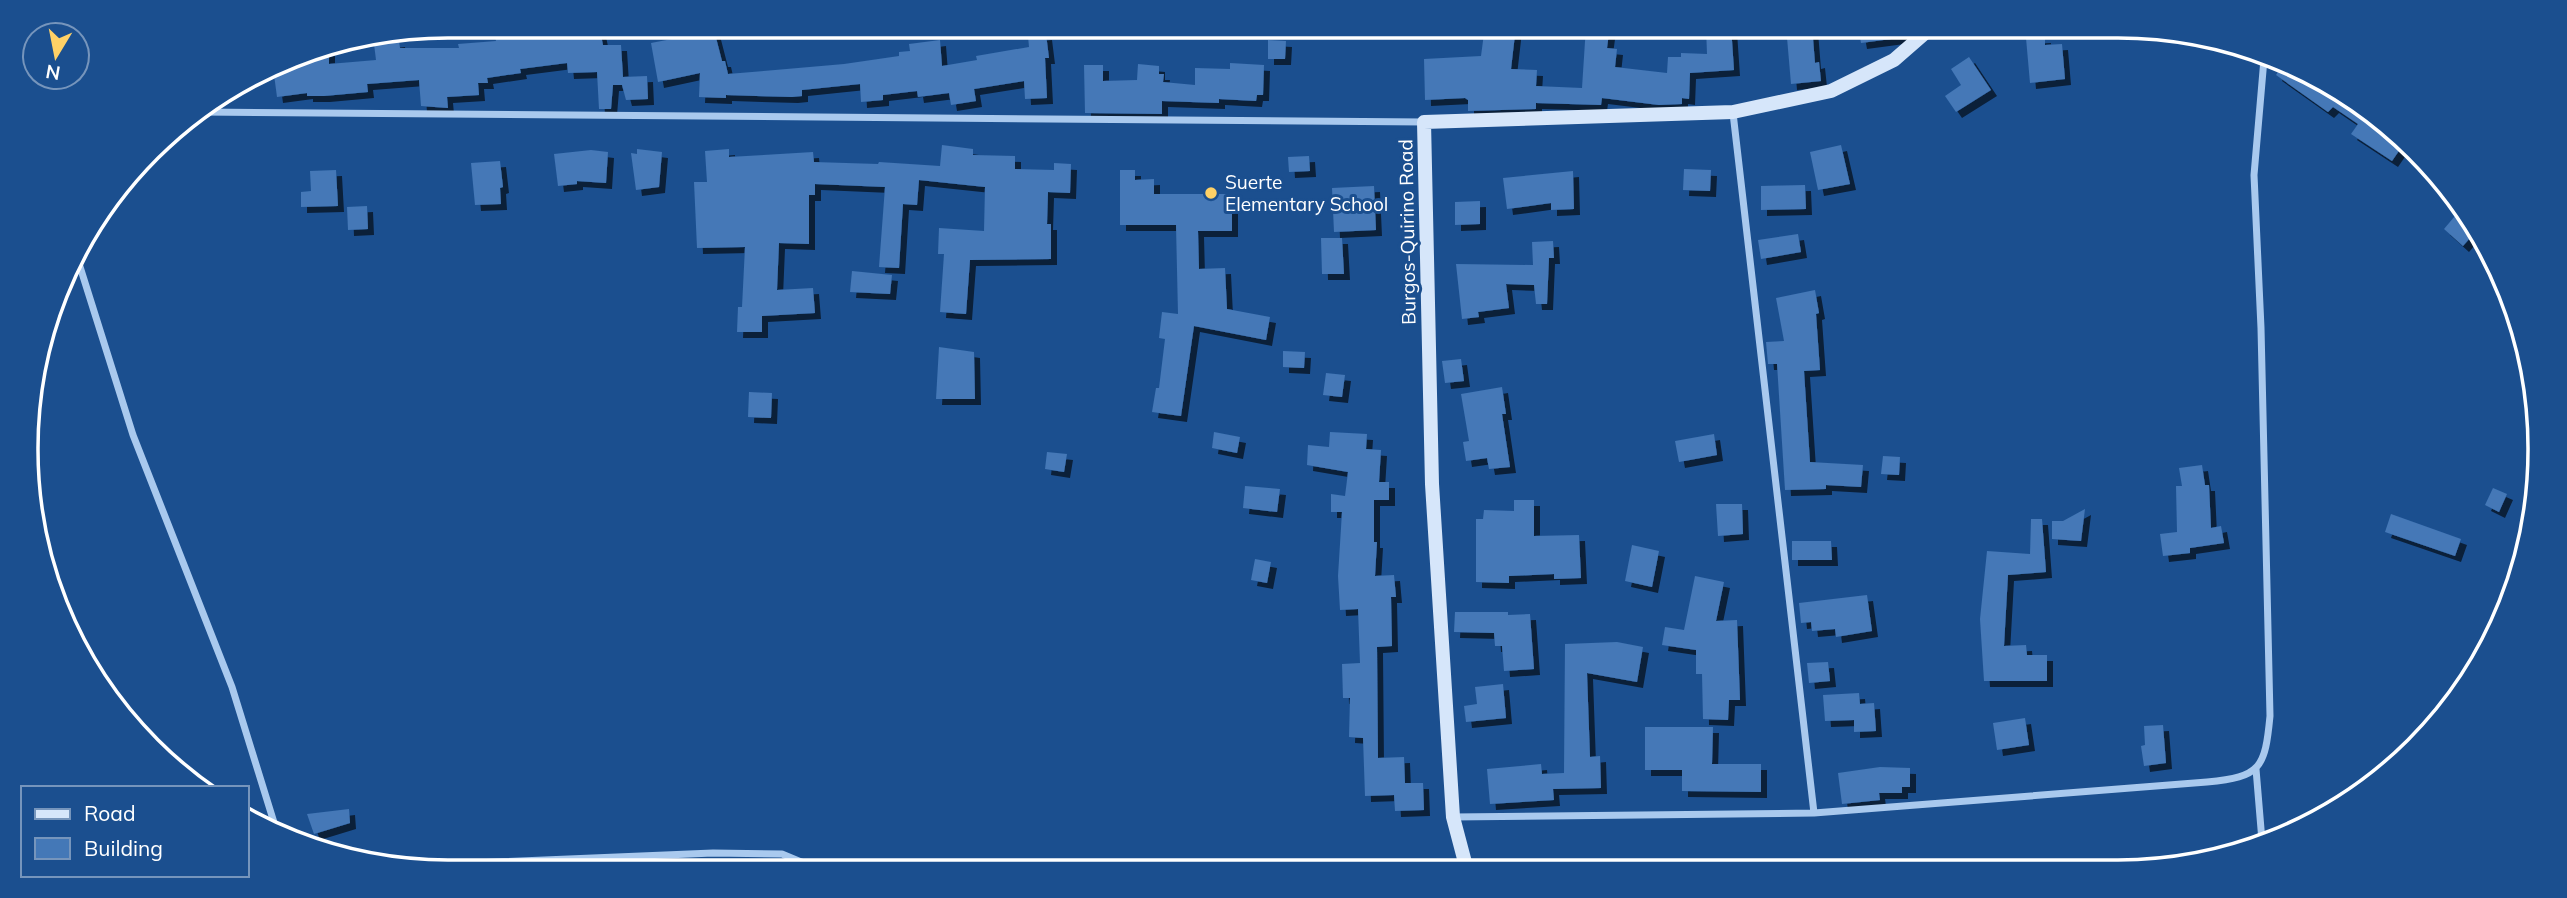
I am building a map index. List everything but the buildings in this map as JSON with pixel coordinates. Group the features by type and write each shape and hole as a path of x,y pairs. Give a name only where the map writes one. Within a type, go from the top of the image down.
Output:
{"street":[{"name":"Burgos-Quirino Road","path":"1464,860 1453,817 1432,484 1424,122 1733,112 1831,91 1894,60 1920,38"},
{"path":"1453,817 1814,813 2238,779 2256,769 2267,751 2270,716 2261,328 2254,175 2262,65"},
{"path":"215,112 1424,122"},
{"path":"1733,112 1814,813"},
{"path":"80,268 132,435 232,687 273,820"},
{"path":"2256,769 2261,833"},
{"path":"547,860 754,853 782,854 796,860"}],"place":[{"name":"Suerte Elementary School","path":"1211,193"}]}
